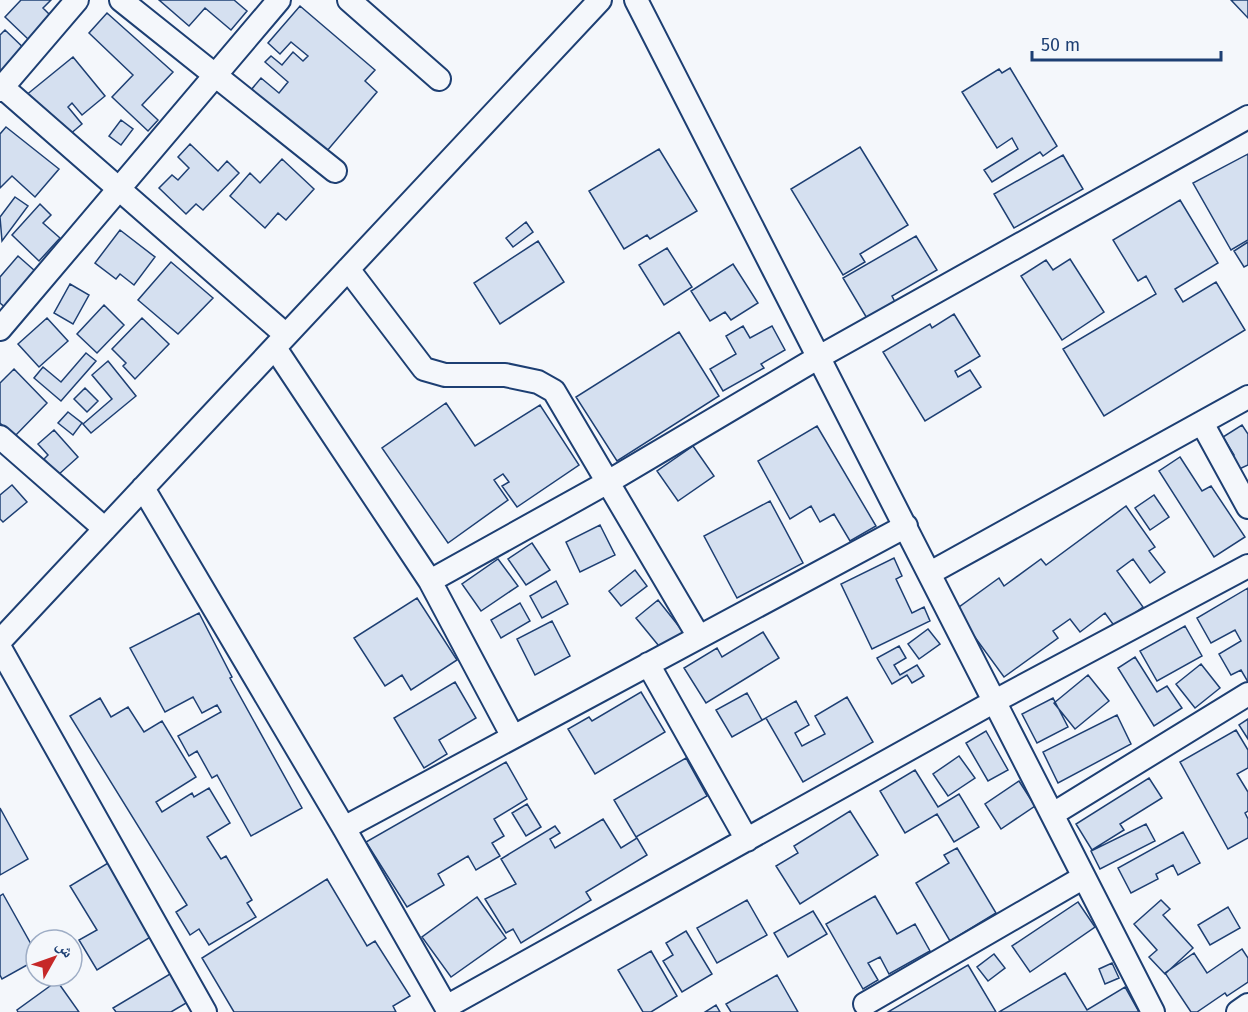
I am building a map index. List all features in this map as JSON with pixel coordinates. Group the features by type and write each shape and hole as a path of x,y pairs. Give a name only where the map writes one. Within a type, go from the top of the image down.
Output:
{"street":[{"path":"77,0 1,88 119,188 281,341 430,581 513,737"},
{"path":"121,0 335,171"},
{"path":"0,329 279,0"},
{"path":"349,0 439,79"},
{"path":"0,641 600,0"},
{"path":"636,0 1153,1012"},
{"path":"430,581 608,482 819,357 1248,117"},
{"path":"348,269 424,369 445,375 505,375 538,382 554,391 699,637"},
{"path":"930,573 1248,398"},
{"path":"1202,423 1248,507"},
{"path":"0,437 105,529"},
{"path":"143,488 344,828 448,1010 995,701 1248,566"},
{"path":"344,828 906,526"},
{"path":"0,648 205,1012"},
{"path":"648,664 747,840"},
{"path":"1053,814 1248,694"},
{"path":"865,1004 1084,877"},
{"path":"1238,1012 1248,1005"}],"building":[{"path":"21,0 51,0 43,8 50,15 28,39 5,17"},
{"path":"159,0 234,0 247,11 231,30 205,8 189,26"},
{"path":"1231,0 1248,0 1248,18"},
{"path":"300,6 375,70 365,81 377,92 315,165 241,102 261,78 279,93 288,82 265,62 271,56 282,65 293,52 303,61 308,56 291,42 280,54 268,43"},
{"path":"107,13 173,72 142,105 158,120 148,131 112,97 133,75 89,33"},
{"path":"5,30 31,55 0,82 0,35"},
{"path":"73,57 105,96 82,115 72,103 68,107 82,124 62,141 25,96"},
{"path":"1010,68 1057,146 1043,156 1040,152 992,182 984,170 1018,149 1012,138 997,148 962,92 999,69 1002,73"},
{"path":"121,120 133,129 121,145 109,136"},
{"path":"6,127 59,169 35,197 12,176 0,188 0,134"},
{"path":"190,144 218,171 227,161 239,173 203,210 196,204 186,214 159,188 172,175 178,180 189,168 178,157"},
{"path":"860,147 908,225 860,254 865,262 843,275 791,189"},
{"path":"659,149 697,211 650,239 647,235 624,249 589,191"},
{"path":"1248,154 1248,240 1231,250 1193,183"},
{"path":"1063,155 1083,189 1014,228 994,194"},
{"path":"282,159 314,189 286,220 278,213 265,228 230,196 250,173 260,183"},
{"path":"15,197 28,206 2,241 0,217"},
{"path":"1180,200 1218,263 1175,289 1183,302 1216,282 1245,330 1104,416 1063,349 1156,294 1146,276 1138,281 1113,240"},
{"path":"40,204 51,215 43,223 60,238 39,261 12,235"},
{"path":"526,222 533,232 513,247 506,238"},
{"path":"120,230 155,257 134,285 120,274 116,279 95,263"},
{"path":"916,236 937,270 892,296 896,304 868,320 843,278"},
{"path":"538,241 564,282 500,324 474,283"},
{"path":"1248,242 1248,265 1244,267 1234,251"},
{"path":"667,248 692,287 664,305 639,265"},
{"path":"18,256 43,278 13,314 0,303 0,277"},
{"path":"1070,259 1104,312 1062,340 1021,276 1046,260 1053,270"},
{"path":"171,262 213,298 178,334 138,300"},
{"path":"733,264 758,303 731,320 725,312 710,321 691,291"},
{"path":"70,284 89,295 73,324 54,313"},
{"path":"104,305 124,325 97,353 77,334"},
{"path":"954,314 980,356 955,371 958,377 970,370 981,387 925,421 883,352 930,324 932,328"},
{"path":"47,318 68,341 39,367 18,344"},
{"path":"142,318 169,344 135,379 123,366 126,363 112,349"},
{"path":"743,326 750,338 772,326 785,350 761,364 764,368 723,391 710,369 736,354 726,336"},
{"path":"679,332 719,396 617,461 576,397"},
{"path":"86,353 96,361 61,401 34,378 43,367 61,382"},
{"path":"108,361 136,396 91,433 83,424 112,399 92,375"},
{"path":"14,369 47,403 14,437 0,423 0,383"},
{"path":"85,388 98,401 87,412 74,399"},
{"path":"446,403 475,446 540,405 579,465 517,507 502,486 509,482 503,474 494,480 508,500 448,543 382,448"},
{"path":"68,412 82,423 73,435 58,423"},
{"path":"1242,425 1248,434 1248,465 1235,471 1228,458 1234,455 1223,437"},
{"path":"817,426 876,526 850,541 834,514 820,522 811,506 790,519 758,461"},
{"path":"54,430 78,457 58,475 44,459 48,455 38,444"},
{"path":"693,446 714,476 678,501 657,471"},
{"path":"1180,457 1202,491 1211,486 1245,537 1214,557 1159,471"},
{"path":"12,485 27,502 3,522 0,519 0,495"},
{"path":"1154,495 1169,517 1150,530 1135,508"},
{"path":"770,501 803,563 737,598 704,536"},
{"path":"1126,506 1155,547 1149,551 1165,572 1150,583 1133,559 1117,571 1143,607 1115,627 1105,613 1080,632 1070,619 1053,631 1058,638 1004,677 955,610 999,578 1004,586 1041,559 1046,565"},
{"path":"600,525 615,555 580,572 566,542"},
{"path":"532,543 550,570 526,585 508,559"},
{"path":"894,558 902,576 896,579 912,613 924,607 930,621 872,649 841,584"},
{"path":"498,559 518,586 481,611 462,584"},
{"path":"635,570 647,586 621,606 609,591"},
{"path":"556,581 568,604 542,618 530,596"},
{"path":"1248,588 1248,682 1241,670 1231,675 1219,654 1241,641 1235,630 1211,643 1197,618"},
{"path":"417,598 457,660 411,690 402,675 385,686 354,638"},
{"path":"658,600 685,634 663,651 636,618"},
{"path":"520,603 530,621 501,638 491,620"},
{"path":"199,613 232,677 230,678 302,808 251,836 217,775 212,778 197,751 189,756 178,736 221,712 217,705 202,713 193,697 165,712 130,648"},
{"path":"552,621 570,656 535,675 517,639"},
{"path":"1185,626 1202,656 1157,681 1140,651"},
{"path":"928,629 940,644 919,659 908,644"},
{"path":"763,632 779,658 706,703 684,668 717,648 722,657"},
{"path":"899,646 906,658 894,665 900,675 917,665 924,676 912,683 907,675 892,684 877,658"},
{"path":"1135,657 1157,692 1167,686 1182,708 1154,726 1118,668"},
{"path":"1201,664 1220,688 1195,708 1176,684"},
{"path":"1088,675 1109,701 1075,729 1054,703"},
{"path":"455,682 476,718 439,740 447,754 424,768 394,718"},
{"path":"641,692 665,732 595,774 568,729 589,717 592,721"},
{"path":"747,693 762,720 796,701 809,725 795,733 802,746 825,734 815,716 847,697 873,742 803,782 766,718 732,737 716,710"},
{"path":"100,698 111,717 128,707 144,732 162,721 196,777 156,802 162,812 192,793 194,797 209,788 230,823 207,837 221,859 226,856 252,900 247,903 256,917 209,945 199,929 190,935 176,912 187,905 70,716"},
{"path":"1053,698 1068,727 1037,743 1022,714"},
{"path":"1117,715 1131,744 1058,783 1043,752"},
{"path":"1248,719 1248,739 1239,725"},
{"path":"1236,730 1248,750 1248,768 1237,774 1248,792 1248,811 1245,813 1248,819 1248,838 1228,849 1180,762"},
{"path":"986,731 1008,770 988,781 966,743"},
{"path":"959,756 975,778 948,796 933,774"},
{"path":"686,758 707,796 636,837 614,800"},
{"path":"506,762 527,799 494,819 504,836 492,843 500,856 476,870 468,856 438,874 444,885 407,907 366,842"},
{"path":"915,770 938,807 959,794 979,827 954,842 937,814 905,833 880,791"},
{"path":"1149,778 1162,798 1120,824 1124,830 1092,850 1076,824"},
{"path":"1019,781 1035,806 1001,829 985,804"},
{"path":"527,804 541,827 526,836 512,813"},
{"path":"0,808 28,859 0,875"},
{"path":"850,811 878,855 800,904 776,866 798,853 794,846"},
{"path":"603,819 621,848 637,838 647,855 586,892 591,900 521,943 513,929 506,933 485,899 516,884 501,859 555,826 560,833 550,839 555,848"},
{"path":"1146,824 1155,841 1100,869 1091,851"},
{"path":"1183,832 1200,863 1178,875 1173,865 1156,874 1158,879 1131,893 1118,868"},
{"path":"957,848 996,913 950,941 916,883 949,863 944,855"},
{"path":"113,860 157,933 97,970 84,948 84,937 97,930 70,886"},
{"path":"327,879 367,946 375,941 410,996 393,1006 396,1012 234,1012 202,958"},
{"path":"3,894 24,932 24,967 2,979 0,975 0,896"},
{"path":"875,896 897,934 915,924 930,951 889,974 880,957 868,963 878,980 863,989 826,924"},
{"path":"477,897 506,938 451,977 422,937"},
{"path":"747,900 767,935 717,963 697,928"},
{"path":"1161,900 1170,909 1163,915 1193,948 1165,974 1149,957 1157,950 1134,924"},
{"path":"1078,902 1095,927 1030,972 1012,946"},
{"path":"1228,907 1240,928 1210,945 1198,925"},
{"path":"813,911 827,934 788,957 774,933"},
{"path":"686,931 712,974 682,992 663,961 673,955 666,943"},
{"path":"1242,949 1248,958 1248,982 1227,996 1225,993 1197,1012 1191,1012 1165,973 1194,953 1207,973"},
{"path":"651,951 677,996 651,1012 643,1012 618,970"},
{"path":"994,954 1005,968 988,981 977,967"},
{"path":"1112,963 1119,978 1105,984 1099,969"},
{"path":"968,965 996,1012 888,1012"},
{"path":"175,971 193,999 171,1012 116,1012 113,1008"},
{"path":"1065,973 1087,1010 1125,987 1139,1012 999,1012"},
{"path":"777,975 798,1012 731,1012 726,1004"},
{"path":"47,988 62,988 79,1012 18,1012 17,1010"},
{"path":"716,1005 720,1012 705,1012"}]}
